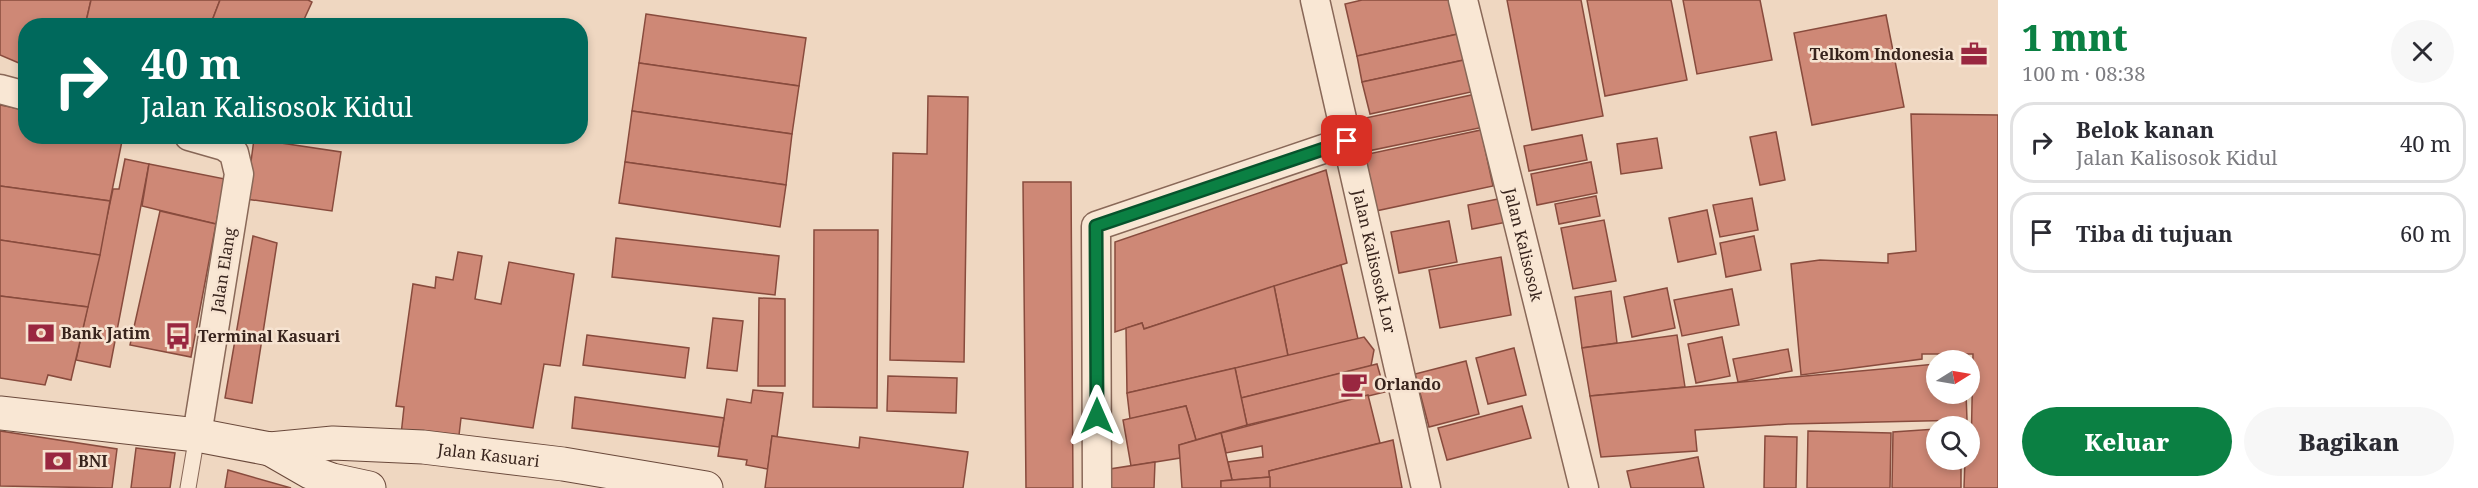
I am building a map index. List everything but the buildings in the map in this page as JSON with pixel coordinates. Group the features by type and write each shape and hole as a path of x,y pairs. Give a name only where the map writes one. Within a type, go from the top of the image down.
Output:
{"street":[{"name":"Jalan Kalisosok Lor","path":"1316,0 1426,488"},
{"name":"Jalan Kalisosok","path":"1463,0 1584,488"},
{"path":"0,89 18,94"},
{"path":"1097,488 1096,226 1347,141"},
{"name":"Jalan Elang","path":"196,435 239,174 234,153 217,144"},
{"name":"Jalan Kasuari","path":"0,413 196,435 270,449 333,443 423,447 563,464 706,488"},
{"name":"Jalan Kasuari","path":"270,449 331,484 369,488"}],"lane":[{"path":"188,488 196,435"}],"place":[{"name":"Telkom Indonesia","path":"1974,54"},
{"name":"Bank Jatim","path":"41,333"},
{"name":"Terminal Kasuari","path":"178,336"},
{"name":"Orlando","path":"1354,384"},
{"name":"BNI","path":"58,461"}],"route":[{"path":"1097,416 1096,226 1347,141"}]}
